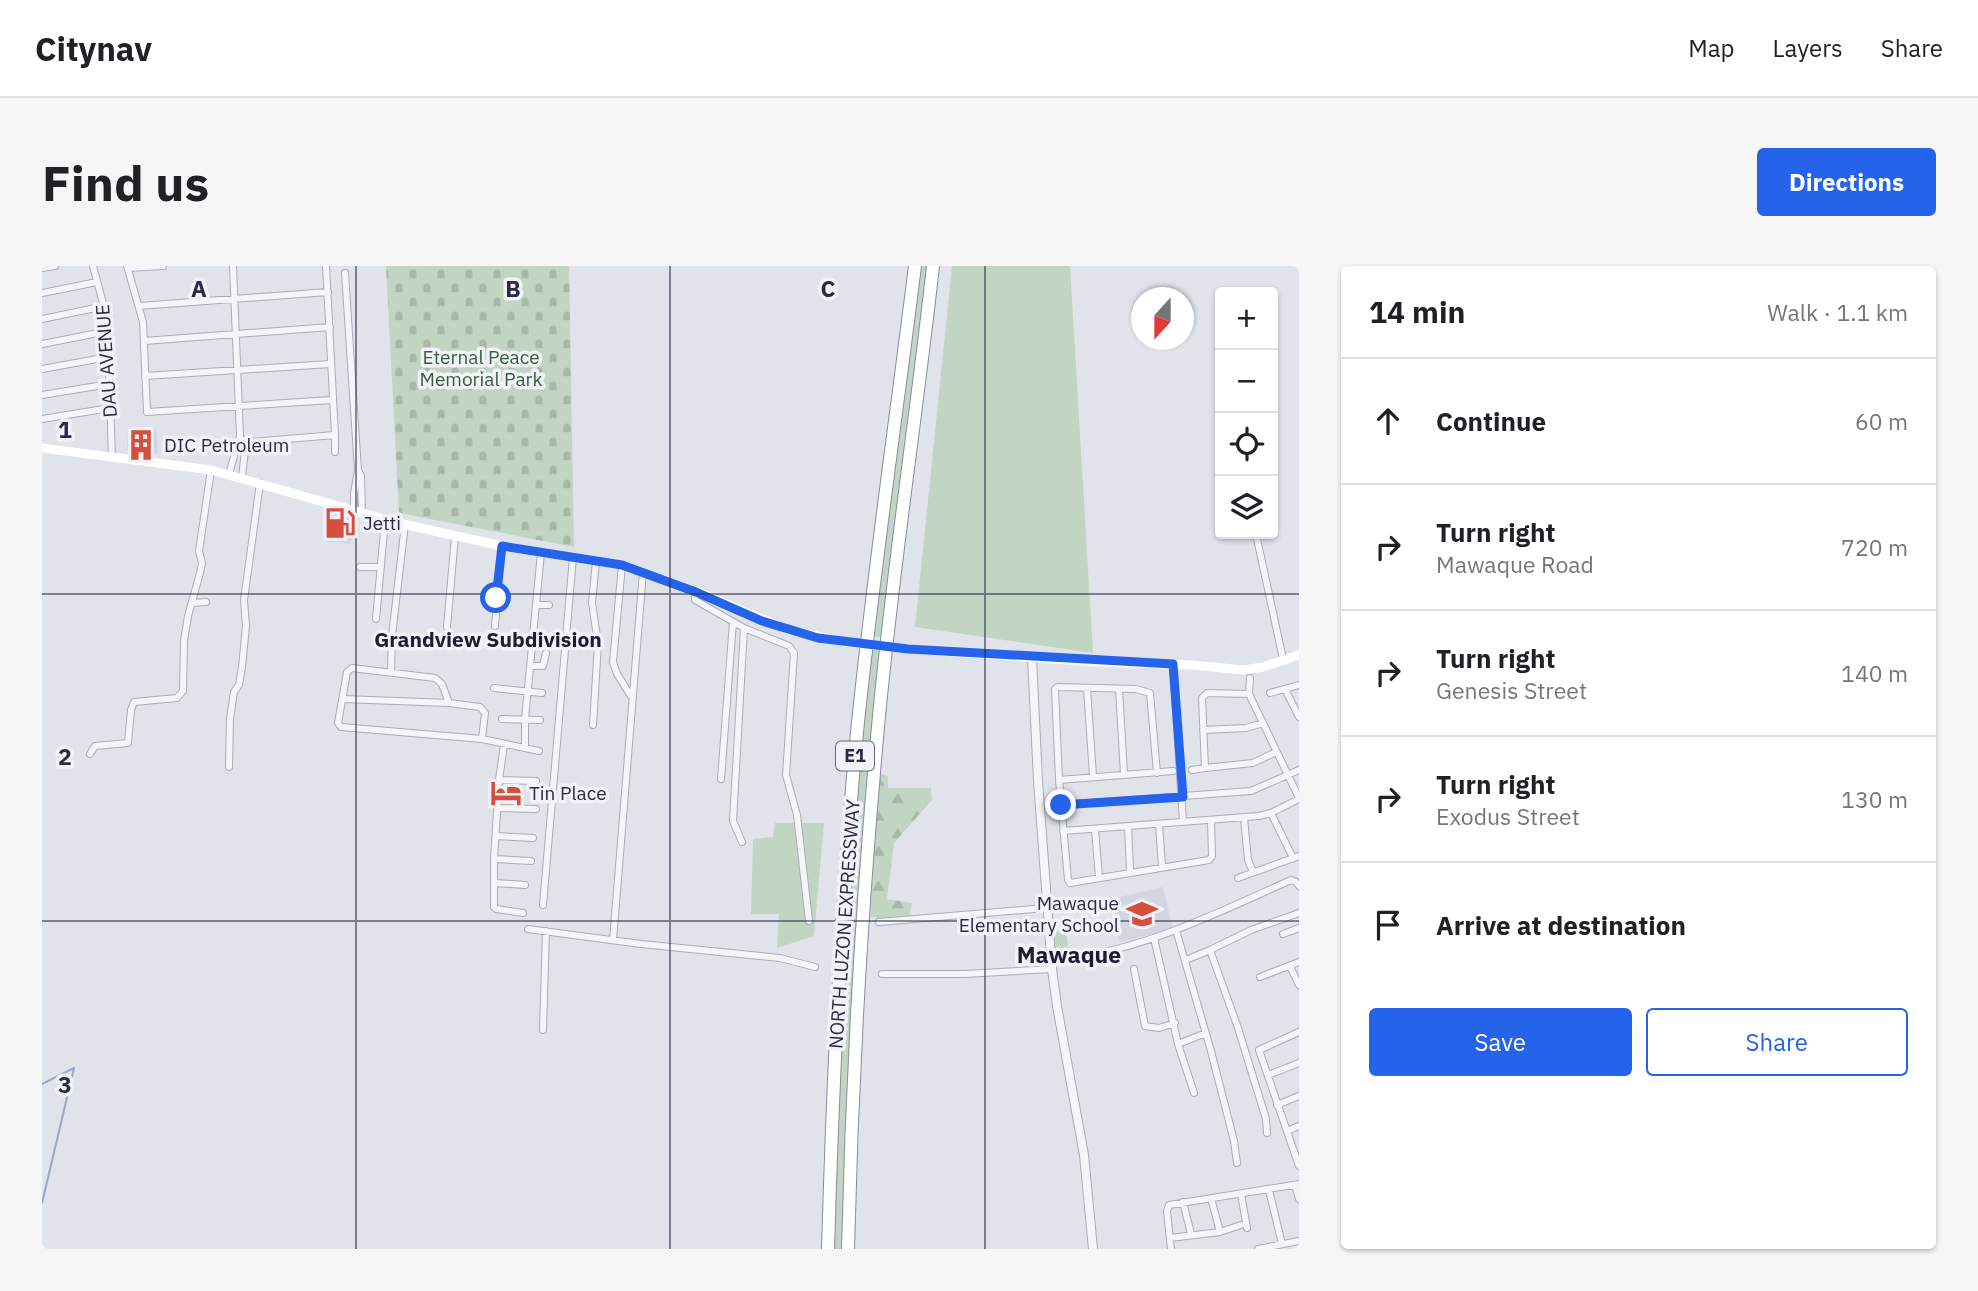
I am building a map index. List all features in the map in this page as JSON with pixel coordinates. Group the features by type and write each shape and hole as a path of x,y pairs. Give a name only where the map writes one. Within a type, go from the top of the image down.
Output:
{"highway":[{"name":"NORTH LUZON EXPRESSWAY","path":"828,1249 843,909 858,723 915,266"},
{"name":"NORTH LUZON EXPRESSWAY","path":"848,1249 852,1095 878,725 933,266"}],"main road":[{"path":"42,448 211,470 385,520 502,546 622,565 789,630 844,642 1032,658 1243,670 1263,667 1299,655"}],"street":[{"path":"42,268 55,266"},
{"name":"DAU AVENUE","path":"93,266 105,306 108,331 112,457"},
{"path":"163,266 127,267 139,306 144,341 145,410 148,413 332,400"},
{"path":"229,474 239,439 233,266"},
{"path":"326,266 335,452"},
{"path":"345,272 358,470 354,493 358,512"},
{"path":"42,293 97,282"},
{"path":"139,306 328,292"},
{"path":"42,319 105,306"},
{"path":"144,341 330,327"},
{"path":"42,344 108,331"},
{"path":"42,369 108,357"},
{"path":"145,376 330,364"},
{"path":"42,395 109,384"},
{"path":"42,419 110,408"},
{"path":"239,439 246,442 335,435"},
{"path":"242,477 246,442"},
{"path":"90,754 95,746 128,743 134,702 177,698 183,691 184,641 202,563 199,551 211,470"},
{"path":"229,767 230,719 234,692 239,685 242,667 246,626 244,600 260,483"},
{"path":"376,619 385,520"},
{"path":"391,672 392,636 405,524"},
{"path":"447,627 455,536"},
{"path":"1257,539 1283,659"},
{"path":"495,626 502,546"},
{"path":"525,748 525,719 541,553"},
{"path":"543,905 573,557"},
{"path":"593,725 598,643 592,603 596,561"},
{"path":"622,565 613,662 631,696"},
{"path":"360,567 381,567"},
{"path":"613,940 643,572"},
{"path":"696,592 695,600 744,628 789,646 794,653 786,775 797,815 810,921"},
{"path":"193,603 206,602"},
{"path":"536,605 549,605"},
{"path":"721,779 733,622"},
{"path":"742,842 733,821 744,628"},
{"path":"533,634 543,635"},
{"path":"530,666 543,666 547,653"},
{"path":"1032,658 1046,908 1052,964 1084,1155 1093,1249"},
{"path":"1173,664 1183,822"},
{"path":"449,703 440,680 349,669 338,723 341,727 482,739 540,751"},
{"path":"1063,831 1244,818 1271,813 1299,798 1249,694 1250,678"},
{"path":"1270,693 1299,685"},
{"path":"494,688 542,693"},
{"path":"1087,688 1093,776"},
{"path":"1157,773 1151,695 1147,691 1055,689 1059,780 1068,880 1072,883 1212,858 1210,820"},
{"path":"1119,689 1124,774"},
{"path":"1285,689 1299,717"},
{"path":"1205,768 1204,695 1249,694"},
{"path":"343,699 449,703 483,708 482,739"},
{"path":"502,719 540,719"},
{"path":"1203,730 1246,729 1262,723"},
{"path":"505,745 499,780 494,859 495,909 523,913"},
{"path":"1192,770 1253,763 1276,752"},
{"path":"1061,805 1251,791 1299,770"},
{"path":"1059,780 1172,771"},
{"path":"499,780 536,781"},
{"path":"498,808 536,809"},
{"path":"1238,877 1296,857 1271,813"},
{"path":"1244,818 1248,860 1254,872"},
{"path":"1159,824 1162,867"},
{"path":"1128,826 1130,871"},
{"path":"1095,829 1099,878"},
{"path":"496,836 533,838"},
{"path":"494,859 531,861"},
{"path":"882,974 965,974 1052,964 1154,938 1291,880 1299,886"},
{"path":"495,883 524,885"},
{"path":"879,922 1046,908"},
{"path":"1186,960 1251,930 1299,913"},
{"path":"1283,934 1299,928"},
{"path":"528,929 780,958 815,967"},
{"path":"1176,930 1206,1033 1234,1141 1237,1163"},
{"path":"543,1030 546,931"},
{"path":"1154,938 1178,1044 1194,1093"},
{"path":"1210,950 1238,1028 1266,1119 1267,1133"},
{"path":"1260,977 1299,962"},
{"path":"1290,966 1299,985"},
{"path":"1134,969 1145,1026 1159,1028 1175,1023"},
{"path":"1299,1032 1260,1048 1259,1052 1299,1166"},
{"path":"1178,1044 1206,1033"},
{"path":"1268,1075 1299,1063"},
{"path":"1277,1105 1299,1096"},
{"path":"1287,1131 1299,1126"},
{"path":"1171,1249 1169,1205 1297,1185 1299,1199"},
{"path":"1269,1189 1282,1244"},
{"path":"1170,1238 1244,1227 1241,1194"},
{"path":"1211,1198 1220,1232"},
{"path":"1183,1202 1191,1234"},
{"path":"1258,1249 1299,1241"}],"shaded area":[{"path":"156,428 158,454 127,450 128,430"},
{"path":"329,508 354,514 351,544 325,541"},
{"name":"Mawaque Elementary School","path":"1163,887 1173,929 1120,942 1111,899"}],"green space":[{"name":"Eternal Peace Memorial Park","path":"386,266 569,266 574,547 399,513"},
{"path":"920,266 931,266 885,638 872,636"},
{"path":"952,266 1070,266 1093,653 915,627"},
{"path":"871,645 884,647 843,1249 833,1249 846,924"},
{"path":"879,773 888,776 888,788 931,788 932,800 894,843 887,899 912,903 908,920 870,917"},
{"path":"775,823 824,823 814,936 777,948 779,914 751,914 753,839 773,837"},
{"path":"1066,928 1069,955 1052,957 1049,930"}],"waterway":[{"path":"42,1084 74,1068 42,1203"}],"place":[{"name":"DIC Petroleum","path":"141,445"},
{"name":"Jetti","path":"340,523"},
{"name":"Tin Place","path":"506,793"},
{"name":"Mawaque Elementary School","path":"1142,914"}],"district":[{"name":"Grandview Subdivision","path":"488,640"},
{"name":"Mawaque","path":"1069,955"}],"route":[{"path":"496,598 502,546 622,565 696,592 762,621 818,638 908,649 1096,662 1173,664 1183,797 1061,805"}]}
